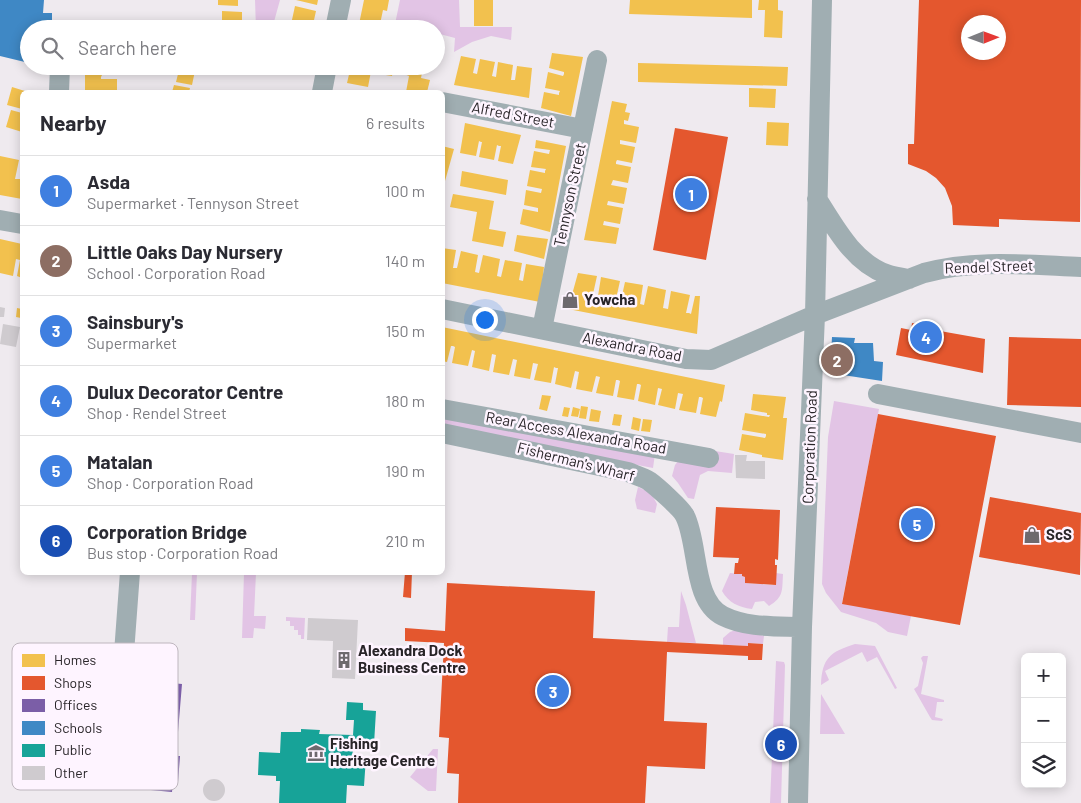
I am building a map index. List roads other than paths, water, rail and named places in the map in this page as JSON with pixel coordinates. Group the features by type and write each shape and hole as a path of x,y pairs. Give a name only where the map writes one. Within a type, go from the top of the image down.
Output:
{"street":[{"path":"337,20 341,0"},
{"name":"Corporation Road","path":"798,803 802,628 815,315 822,0"},
{"name":"Tennyson Street","path":"542,329 597,60"},
{"path":"59,90 60,75"},
{"path":"322,90 325,75"},
{"name":"Alfred Street","path":"445,103 583,129"},
{"path":"817,199 847,244 856,254 888,275 909,279"},
{"path":"0,220 20,224"},
{"name":"Rendel Street","path":"815,315 941,268 977,265 1081,267"},
{"name":"Alexandra Road","path":"445,310 686,359 711,360 815,315"},
{"path":"878,394 1081,433"},
{"name":"Rear Access Alexandra Road","path":"445,410 710,458"},
{"name":"Fisherman's Wharf","path":"445,434 628,472 649,481 684,514 693,536 700,584 705,597 713,608 722,616 737,622 752,625 802,628"},
{"path":"125,643 130,575"}],"place":[{"name":"Asda","path":"691,194"},
{"name":"Yowcha","path":"570,300"},
{"name":"Dulux Decorator Centre","path":"926,337"},
{"name":"Little Oaks Day Nursery","path":"837,360"},
{"name":"Matalan","path":"917,524"},
{"name":"ScS","path":"1032,535"},
{"name":"Alexandra Dock Business Centre","path":"344,660"},
{"name":"Sainsbury's","path":"553,691"},
{"name":"Corporation Bridge","path":"781,744"},
{"name":"Fishing Heritage Centre","path":"316,753"}]}
